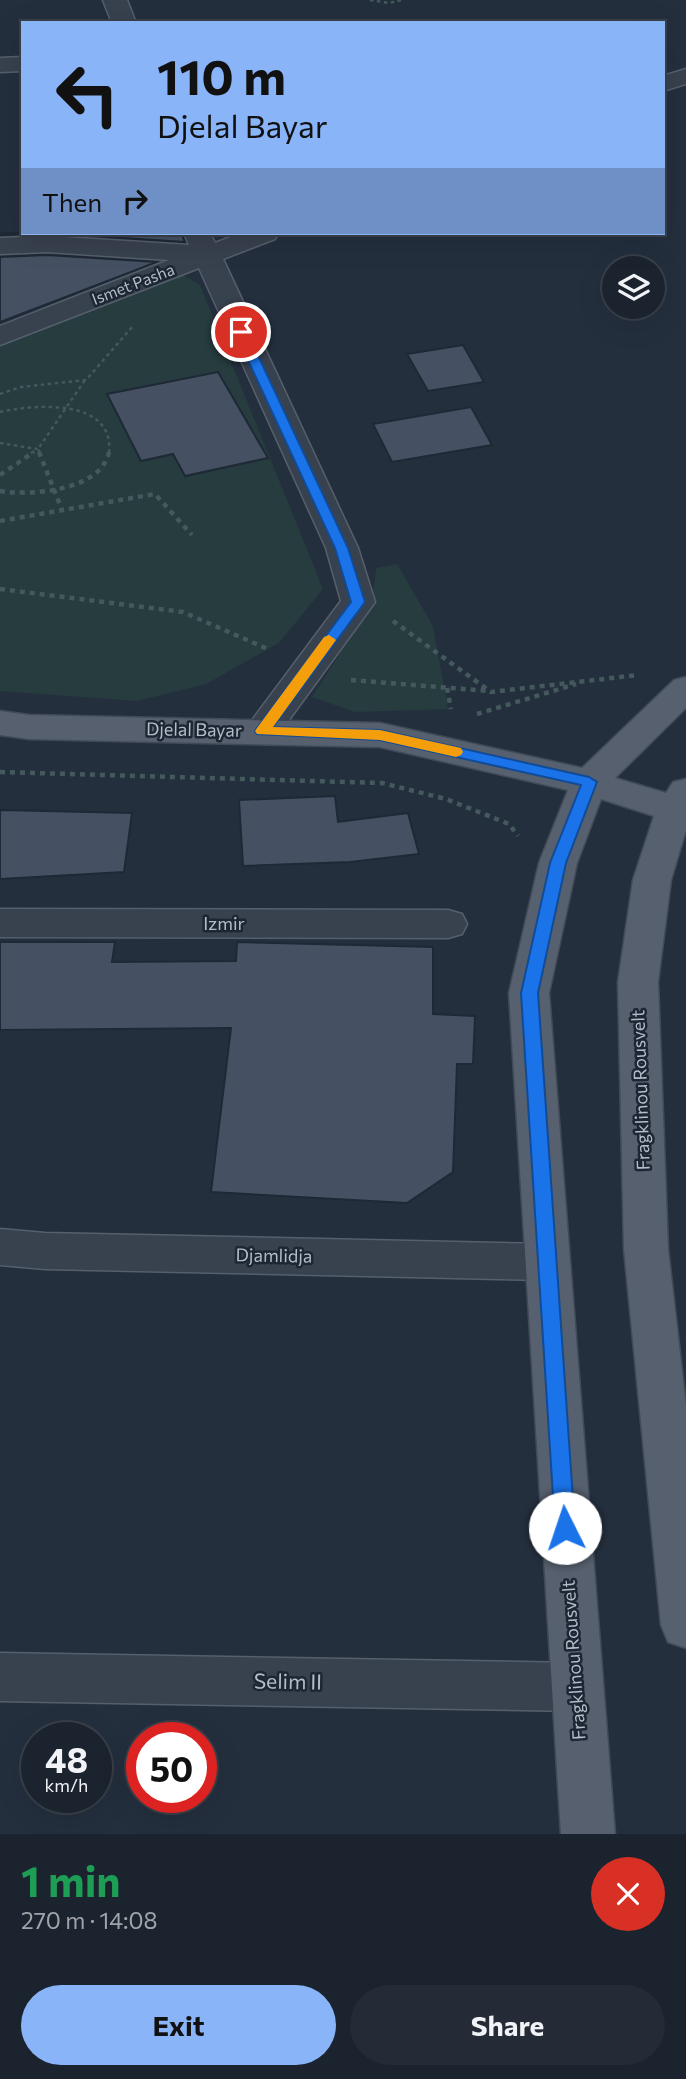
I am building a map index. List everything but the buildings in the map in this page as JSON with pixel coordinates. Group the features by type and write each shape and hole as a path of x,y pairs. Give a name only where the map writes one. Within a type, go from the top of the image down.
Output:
{"main road":[{"path":"589,782 686,688"},
{"name":"Djelal Bayar","path":"0,723 29,727 380,735 680,800"},
{"name":"Fragklinou Rousvelt","path":"588,1834 529,993 558,863 589,782"},
{"name":"Fragklinou Rousvelt","path":"680,800 652,880 638,982 646,1249 686,1625"}],"street":[{"path":"115,0 123,21"},
{"path":"0,65 21,64"},
{"path":"665,83 686,76"},
{"name":"Ismet Pasha","path":"0,336 202,244 254,235"},
{"path":"0,246 202,244 342,548 358,602 262,731"},
{"name":"Izmir","path":"0,923 448,924"},
{"name":"Djamlidja","path":"0,1247 45,1251 547,1262"},
{"name":"Selim II","path":"0,1677 576,1687"}],"path":[{"path":"370,0 389,3 402,0"},
{"path":"0,475 38,449 86,380 141,318"},
{"path":"0,394 21,387 86,380"},
{"path":"0,412 42,405 65,408 87,415 103,426 110,440 108,456 98,470 88,477 55,491 30,494 0,491"},
{"path":"0,443 38,449"},
{"path":"38,449 62,510"},
{"path":"0,521 155,494 192,535"},
{"path":"0,589 183,612 278,653"},
{"path":"358,602 386,616 491,692"},
{"path":"343,677 491,692 642,674"},
{"path":"467,717 587,681"},
{"path":"447,688 453,721"},
{"path":"0,772 382,783 446,799 509,824 523,842"}],"green space":[{"path":"180,273 200,285 323,589 279,643 206,684 137,701 0,691 0,341"},
{"path":"397,564 433,626 448,709 355,712 312,697 372,604 376,568"}],"slow traffic":[{"path":"329,640 262,731 380,735 456,752"}],"route":[{"path":"241,332 342,548 358,602 262,731 380,735 589,782 558,863 529,993 565,1528"}]}
